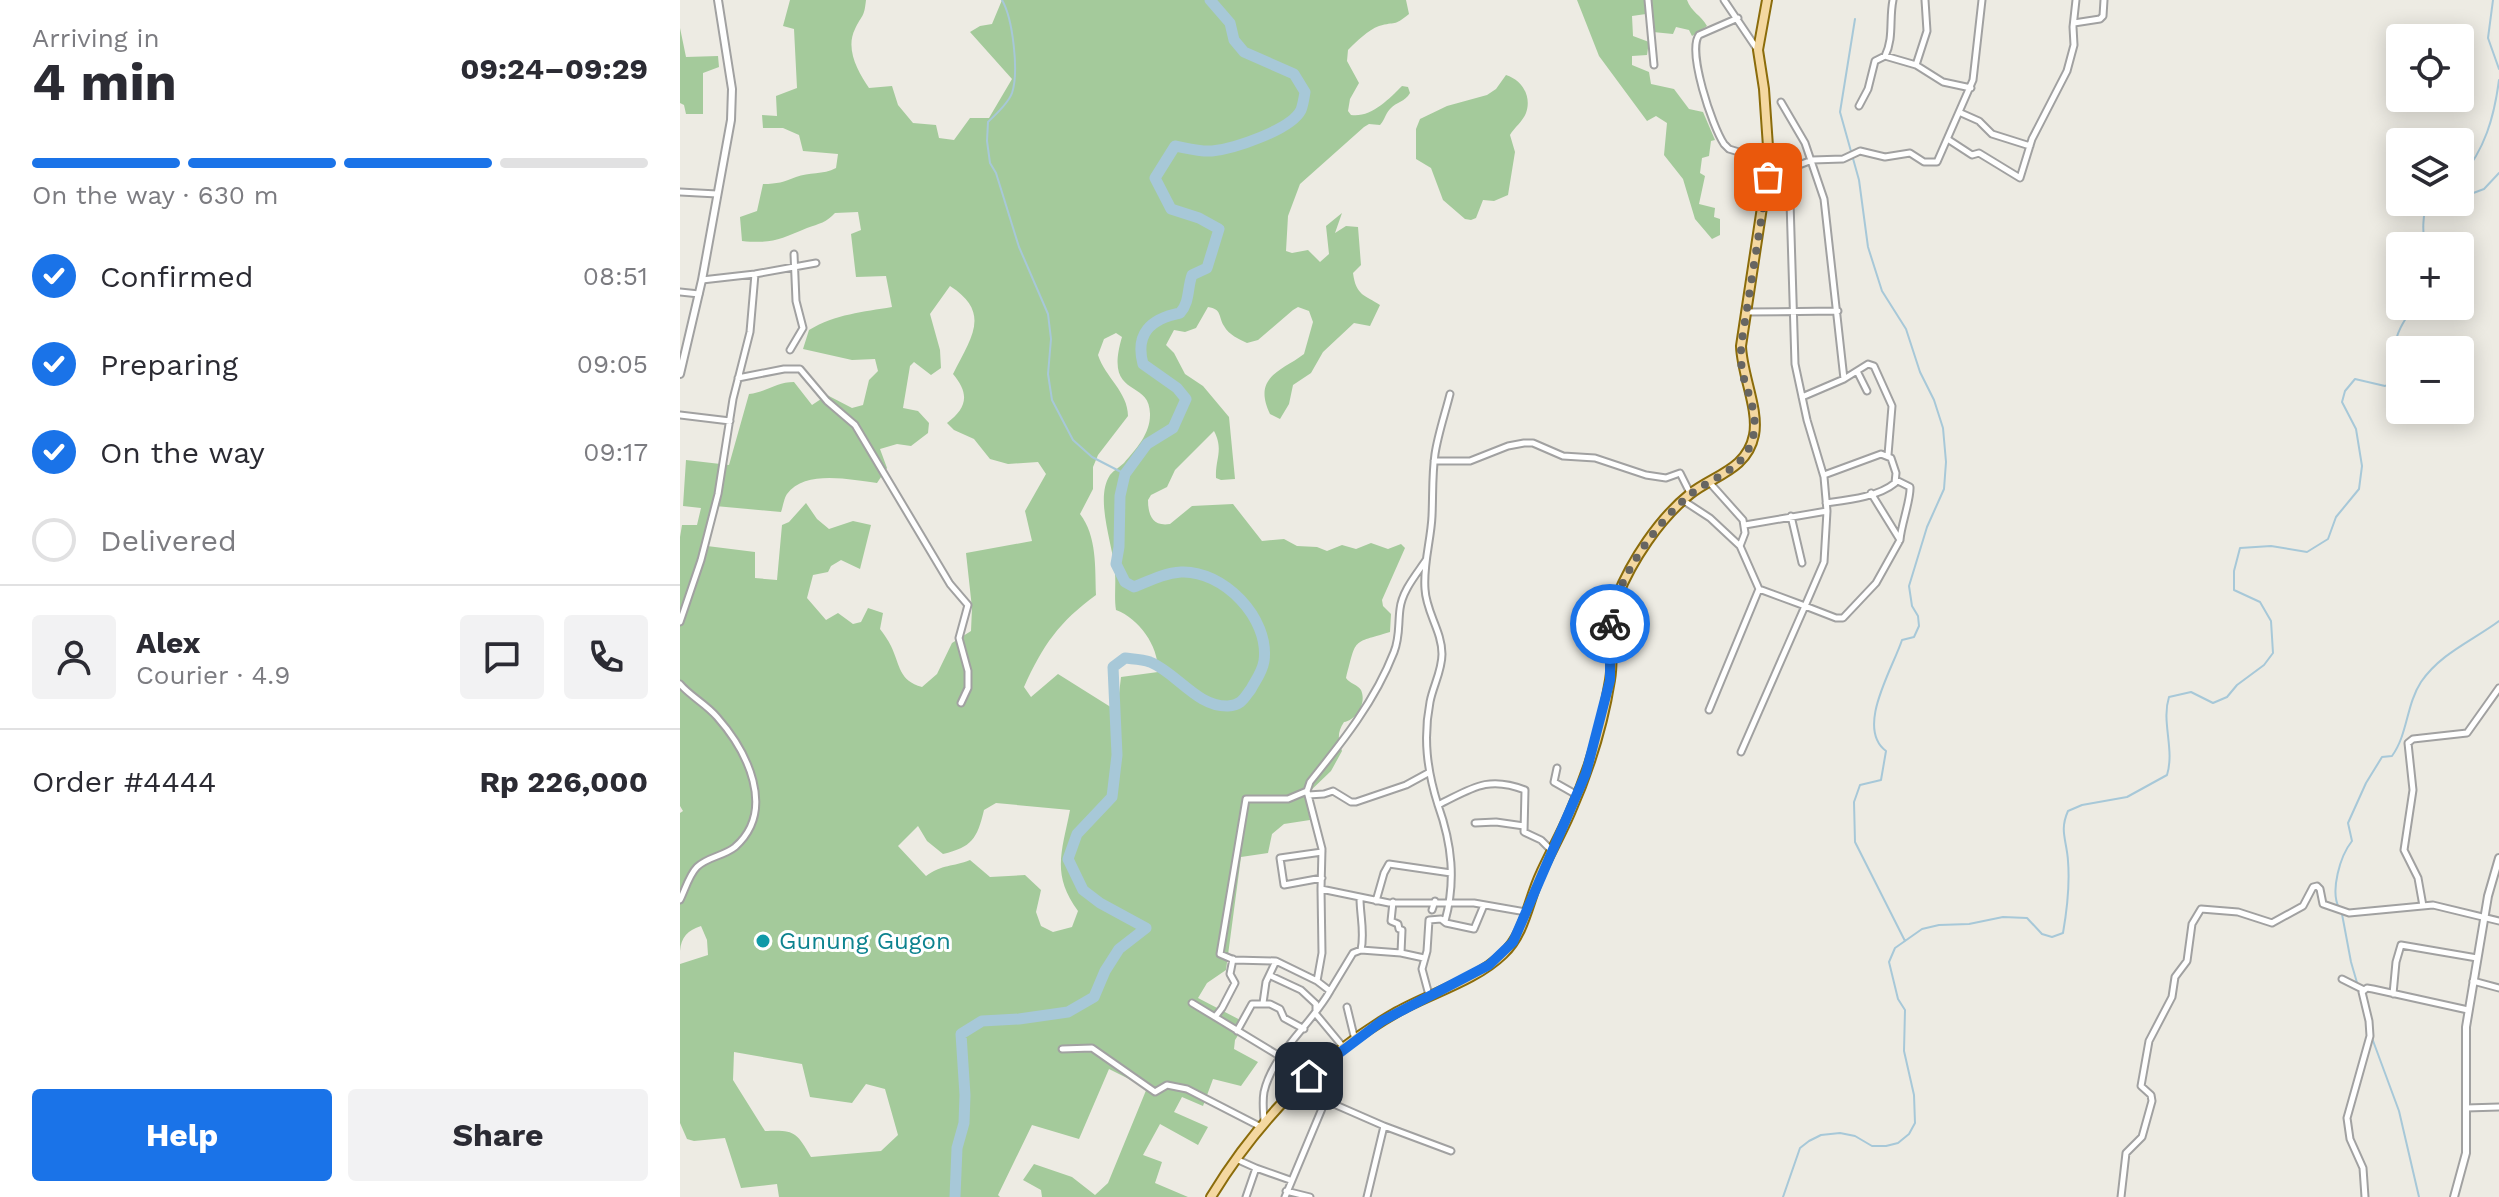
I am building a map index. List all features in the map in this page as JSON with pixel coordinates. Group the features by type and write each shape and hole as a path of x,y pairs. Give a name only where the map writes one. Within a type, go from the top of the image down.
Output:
{"main road":[{"path":"1211,1197 1236,1159 1296,1087 1382,1021 1478,971 1502,955 1517,936 1538,880 1578,795 1610,680 1610,622 1623,582 1648,542 1687,498 1725,475 1743,458 1754,437 1754,412 1741,362 1745,312 1768,177 1764,89 1758,50 1767,0"}],"street":[{"path":"680,374 702,280 733,105 728,53 718,0"},
{"path":"1648,0 1654,65"},
{"path":"1724,0 1758,50"},
{"path":"1859,106 1868,89 1875,61 1885,56 1890,46 1893,0"},
{"path":"1916,65 1927,31 1925,0"},
{"path":"1768,177 1812,160 1860,151 1890,157 1910,153 1924,162 1939,161 1971,88 1982,0"},
{"path":"1949,140 1972,155 1979,153 2020,178 2030,146 2067,71 2074,45 2076,0"},
{"path":"2073,23 2100,19 2104,0"},
{"path":"1738,18 1699,35 1694,47 1697,62 1707,105 1724,144 1739,153 1769,161"},
{"path":"1885,56 1916,65 1943,82 1971,88"},
{"path":"1781,102 1803,139 1824,199 1844,379"},
{"path":"1961,113 1979,121 1992,134 2030,146"},
{"path":"1741,752 1824,562 1827,511 1824,475 1795,364 1789,169"},
{"path":"680,192 717,194"},
{"path":"790,350 803,330 796,301 794,254"},
{"path":"702,280 816,263"},
{"path":"680,622 701,560 718,494 738,378 750,332 755,274"},
{"path":"680,292 699,294"},
{"path":"1745,312 1838,311"},
{"path":"1802,397 1870,364 1874,366 1890,402 1892,414 1888,455 1894,464 1896,480 1893,486 1851,500 1826,503"},
{"path":"738,378 800,369 827,401 855,425 950,584 967,602 968,611 959,644 968,671 968,688 961,703"},
{"path":"1857,371 1867,391"},
{"path":"1445,921 1450,902 1449,840 1428,773 1426,752 1430,702 1442,652 1441,639 1425,594 1426,559 1433,515 1431,493 1434,461 1450,394"},
{"path":"680,415 730,421"},
{"path":"1434,461 1470,461 1516,443 1533,443 1563,456 1595,458 1646,475 1666,478 1680,473 1687,498 1740,546 1759,589 1836,618 1843,618 1876,583 1900,540 1902,519 1911,493 1910,487 1896,480"},
{"path":"1824,475 1877,455 1888,455"},
{"path":"1710,483 1745,525"},
{"path":"1871,493 1900,540"},
{"path":"1745,525 1827,511"},
{"path":"1791,516 1802,563"},
{"path":"1740,546 1745,525"},
{"path":"1317,981 1322,953 1322,852 1308,793 1310,782 1371,701 1398,639 1400,607 1407,589 1426,559"},
{"path":"1709,710 1759,589"},
{"path":"680,684 716,716 739,749 755,786 757,807 756,817 742,839 733,848 696,867 680,900"},
{"path":"2423,906 2418,878 2404,850 2413,790 2408,743 2413,739 2467,733 2499,688"},
{"path":"1557,768 1554,782 1578,795"},
{"path":"1330,991 1317,981 1276,961 1225,958 1220,952 1246,799 1288,799 1308,793 1333,791 1356,802 1399,788 1428,773"},
{"path":"1438,805 1468,789 1489,783 1507,783 1526,792 1526,833 1541,840 1552,851"},
{"path":"1475,823 1524,826"},
{"path":"1322,852 1280,858 1284,885 1322,878"},
{"path":"2454,1197 2465,1160 2468,1010 2484,918 2499,858"},
{"path":"1376,901 1389,864 1451,873"},
{"path":"2121,1197 2126,1153 2142,1137 2152,1101 2151,1095 2141,1086 2145,1055 2158,1020 2172,997 2175,977 2187,961 2192,924 2199,911 2238,912 2272,923 2303,906 2313,887 2317,886 2323,904 2349,913 2443,906 2499,921"},
{"path":"1321,889 1376,901 1450,902 1527,913"},
{"path":"1360,898 1361,950"},
{"path":"1432,910 1435,901"},
{"path":"1393,902 1391,921 1402,930 1401,953"},
{"path":"1429,995 1423,977 1429,920 1474,929 1484,905"},
{"path":"2393,994 2400,945 2477,958"},
{"path":"1062,1049 1092,1048 1155,1092 1167,1085 1187,1089 1263,1126 1263,1096 1267,1082 1353,953 1361,950 1424,958"},
{"path":"1215,1017 1236,982 1230,974 1233,959"},
{"path":"1263,1003 1266,982 1276,961"},
{"path":"1271,976 1301,990 1316,1004 1315,1013 1344,1048"},
{"path":"2342,979 2364,990 2373,989 2468,1010"},
{"path":"2473,981 2499,988"},
{"path":"2364,990 2362,997 2370,1036 2347,1118 2350,1139 2363,1168 2365,1197"},
{"path":"1192,1003 1281,1057"},
{"path":"1237,1031 1252,1004 1263,1003 1280,1009 1284,1018 1304,1029"},
{"path":"1347,1007 1355,1040"},
{"path":"1296,1087 1384,1126 1451,1151"},
{"path":"1310,1197 1286,1194 1326,1099"},
{"path":"2466,1108 2499,1107"},
{"path":"1367,1197 1384,1126"},
{"path":"1236,1159 1290,1180"},
{"path":"1246,1197 1256,1168"}],"green space":[{"path":"790,0 866,0 851,44 854,60 865,82 869,88 892,86 898,105 913,123 936,125 939,138 954,140 970,118 989,118 1012,79 970,32 992,24 1002,0 1406,0 1409,14 1397,22 1371,30 1348,50 1347,61 1359,83 1350,99 1348,111 1351,115 1366,114 1402,86 1408,87 1410,93 1390,109 1380,125 1364,127 1300,184 1288,216 1286,251 1308,250 1320,262 1329,254 1326,226 1342,213 1335,233 1346,226 1358,227 1361,265 1353,273 1354,281 1362,294 1380,305 1370,326 1354,323 1323,352 1311,373 1293,385 1289,404 1280,419 1270,414 1265,401 1267,383 1279,370 1304,354 1313,322 1309,311 1298,307 1258,340 1247,343 1229,332 1218,311 1208,307 1196,328 1185,332 1174,330 1166,345 1185,374 1203,386 1229,417 1235,479 1216,478 1219,449 1214,431 1175,470 1167,487 1151,495 1149,510 1155,521 1170,524 1192,506 1233,504 1262,541 1284,539 1297,546 1327,551 1342,545 1356,549 1371,543 1388,549 1401,544 1405,548 1382,600 1383,606 1391,614 1390,632 1362,641 1354,649 1346,678 1361,690 1363,700 1356,714 1342,726 1339,736 1342,751 1331,771 1306,795 1310,820 1284,824 1272,834 1268,853 1241,857 1226,970 1207,983 1198,998 1246,1023 1235,1040 1234,1049 1258,1062 1241,1086 1213,1079 1203,1106 1182,1097 1174,1112 1208,1127 1198,1145 1160,1124 1143,1155 1162,1162 1155,1183 1188,1197 1042,1197 1041,1190 1023,1180 1034,1164 1072,1177 1095,1195 1108,1183 1147,1088 1109,1069 1079,1139 1032,1125 998,1195 1000,1197 779,1197 777,1184 741,1188 725,1138 687,1139 680,1123 680,964 708,955 707,940 701,926 686,935 680,951 680,813 683,811 680,806 680,537 682,525 697,525 701,508 683,506 686,460 729,465 749,394 777,385 794,382 812,405 827,395 852,408 863,405 869,380 878,371 875,359 852,360 803,349 809,330 829,320 892,307 886,276 856,277 851,234 861,230 858,212 835,213 829,219 776,240 742,241 740,217 757,211 763,184 836,168 838,154 803,151 799,135 783,128 763,128 762,115 777,116 776,96 797,88 794,29 783,26","holes":["950,286 963,296 974,316 971,337 953,374 962,388 964,400 959,412 947,423 954,430 974,439 990,459 1008,464 1038,462 1046,474 1025,511 1032,541 966,553 972,608 971,631 952,643 937,674 922,687 909,681 901,671 880,629 883,613 868,608 861,622 853,624 838,613 826,620 807,598 813,575 828,572 841,560 860,569 871,525 853,521 829,529 806,503 789,522 782,525 777,580 755,578 755,552 707,546 715,506 781,512 787,494 805,481 829,478 877,483 887,468 880,449 897,444 911,446 928,433 929,423 918,411 903,408 910,366 914,362 931,375 941,368 940,350 930,314","1116,333 1122,337 1118,371 1123,380 1143,396 1150,415 1142,441 1110,475 1104,497 1114,562 1116,610 1133,620 1146,635 1155,653 1158,672 1121,677 1117,711 1058,674 1031,697 1024,687 1053,635 1096,595 1092,542 1080,514 1093,489 1093,467 1098,455 1128,416 1124,399 1098,355 1104,339","996,803 1070,810 1061,874 1078,911 1072,927 1053,932 1041,926 1036,912 1041,890 1025,875 990,877 970,860 926,876 898,846 918,826 927,841 943,854 961,848 976,835 984,810","734,1052 802,1064 810,1097 852,1103 866,1084 885,1089 898,1135 881,1151 811,1157 793,1134 765,1131 733,1080"]},
{"path":"1577,0 1687,0 1707,26 1692,36 1689,30 1676,27 1673,34 1653,32 1646,14 1632,16 1633,36 1649,42 1647,55 1632,56 1632,65 1649,72 1651,84 1674,89 1689,109 1703,112 1715,140 1711,141 1709,156 1702,158 1700,173 1705,176 1699,204 1715,208 1714,217 1720,219 1720,235 1712,239 1695,219 1683,179 1664,155 1667,123 1656,116 1647,121 1599,56"},
{"path":"680,28 686,57 718,56 719,67 703,73 703,114 686,114 684,105 680,103"},
{"path":"1506,75 1521,85 1528,101 1525,116 1510,135 1515,152 1508,195 1494,201 1483,200 1476,218 1465,219 1443,200 1431,168 1416,159 1416,129 1420,119 1447,106 1487,95"}],"waterway":[{"path":"1002,0 1012,32 1015,72 1010,97 988,122 990,163 996,173 1019,247 1048,314 1051,339 1048,374 1052,400 1073,440 1092,457 1125,474"},
{"path":"955,1197 957,1148 964,1123 961,1034 982,1021 1068,1012 1094,997 1119,949 1146,928 1083,890 1068,859 1077,834 1112,797 1117,755 1113,667 1125,658 1150,662 1207,701 1228,706 1240,703 1259,676 1264,661 1264,645 1251,613 1227,588 1197,573 1181,572 1134,587 1125,582 1116,564 1120,496 1125,474 1147,444 1173,428 1186,399 1177,388 1143,364 1143,336 1160,319 1180,313 1183,309 1192,275 1207,268 1219,229 1199,218 1171,209 1155,178 1175,146 1212,151 1233,147 1286,125 1301,110 1305,92 1294,74 1244,52 1234,40 1230,23 1210,0"},
{"path":"2493,0 2488,38 2499,69"},
{"path":"1855,19 1840,112 1859,180 1868,247 1882,291 1906,329 1920,372 1934,400 1943,428 1946,462 1944,489 1927,527 1909,586 1919,626 1914,637 1902,640 1875,713 1877,741 1886,751 1881,780 1860,785 1854,802 1855,842 1905,941"},
{"path":"2474,159 2487,132 2499,80"},
{"path":"2474,193 2484,189 2499,173"},
{"path":"2424,216 2424,232"},
{"path":"1783,1197 1800,1148 1809,1141 1821,1135 1840,1133 1855,1136 1872,1146 1886,1146 1898,1143 1909,1134 1915,1123 1914,1095 1904,1051 1905,1010 1898,999 1889,962 1895,948 1922,929 2003,917 2027,918 2042,934 2052,937 2063,933 2068,888 2064,830 2068,811 2082,805 2127,797 2167,775 2170,755 2166,716 2169,697 2191,692 2213,703 2227,697 2237,685 2264,665 2273,653 2271,621 2260,602 2234,590 2234,571 2240,548 2271,546 2307,552 2328,539 2336,517 2359,489 2362,466 2356,429 2342,402 2345,391 2355,379 2385,386 2394,381 2397,337 2406,320"},
{"path":"2339,908 2336,901 2338,874 2352,841 2348,823 2382,757 2392,756 2397,747 2421,682 2447,655 2499,621"},
{"path":"2342,914 2360,993"},
{"path":"2372,1038 2399,1111 2419,1197"}],"way so far":[{"path":"1610,624 1623,582 1648,542 1690,494 1732,469 1743,458 1754,437 1754,412 1742,371 1741,346 1768,177"}],"place":[{"name":"Gunung Gugon","path":"763,941"}],"route":[{"path":"1309,1076 1382,1021 1489,965 1513,942 1586,773 1610,680 1610,624"}]}
